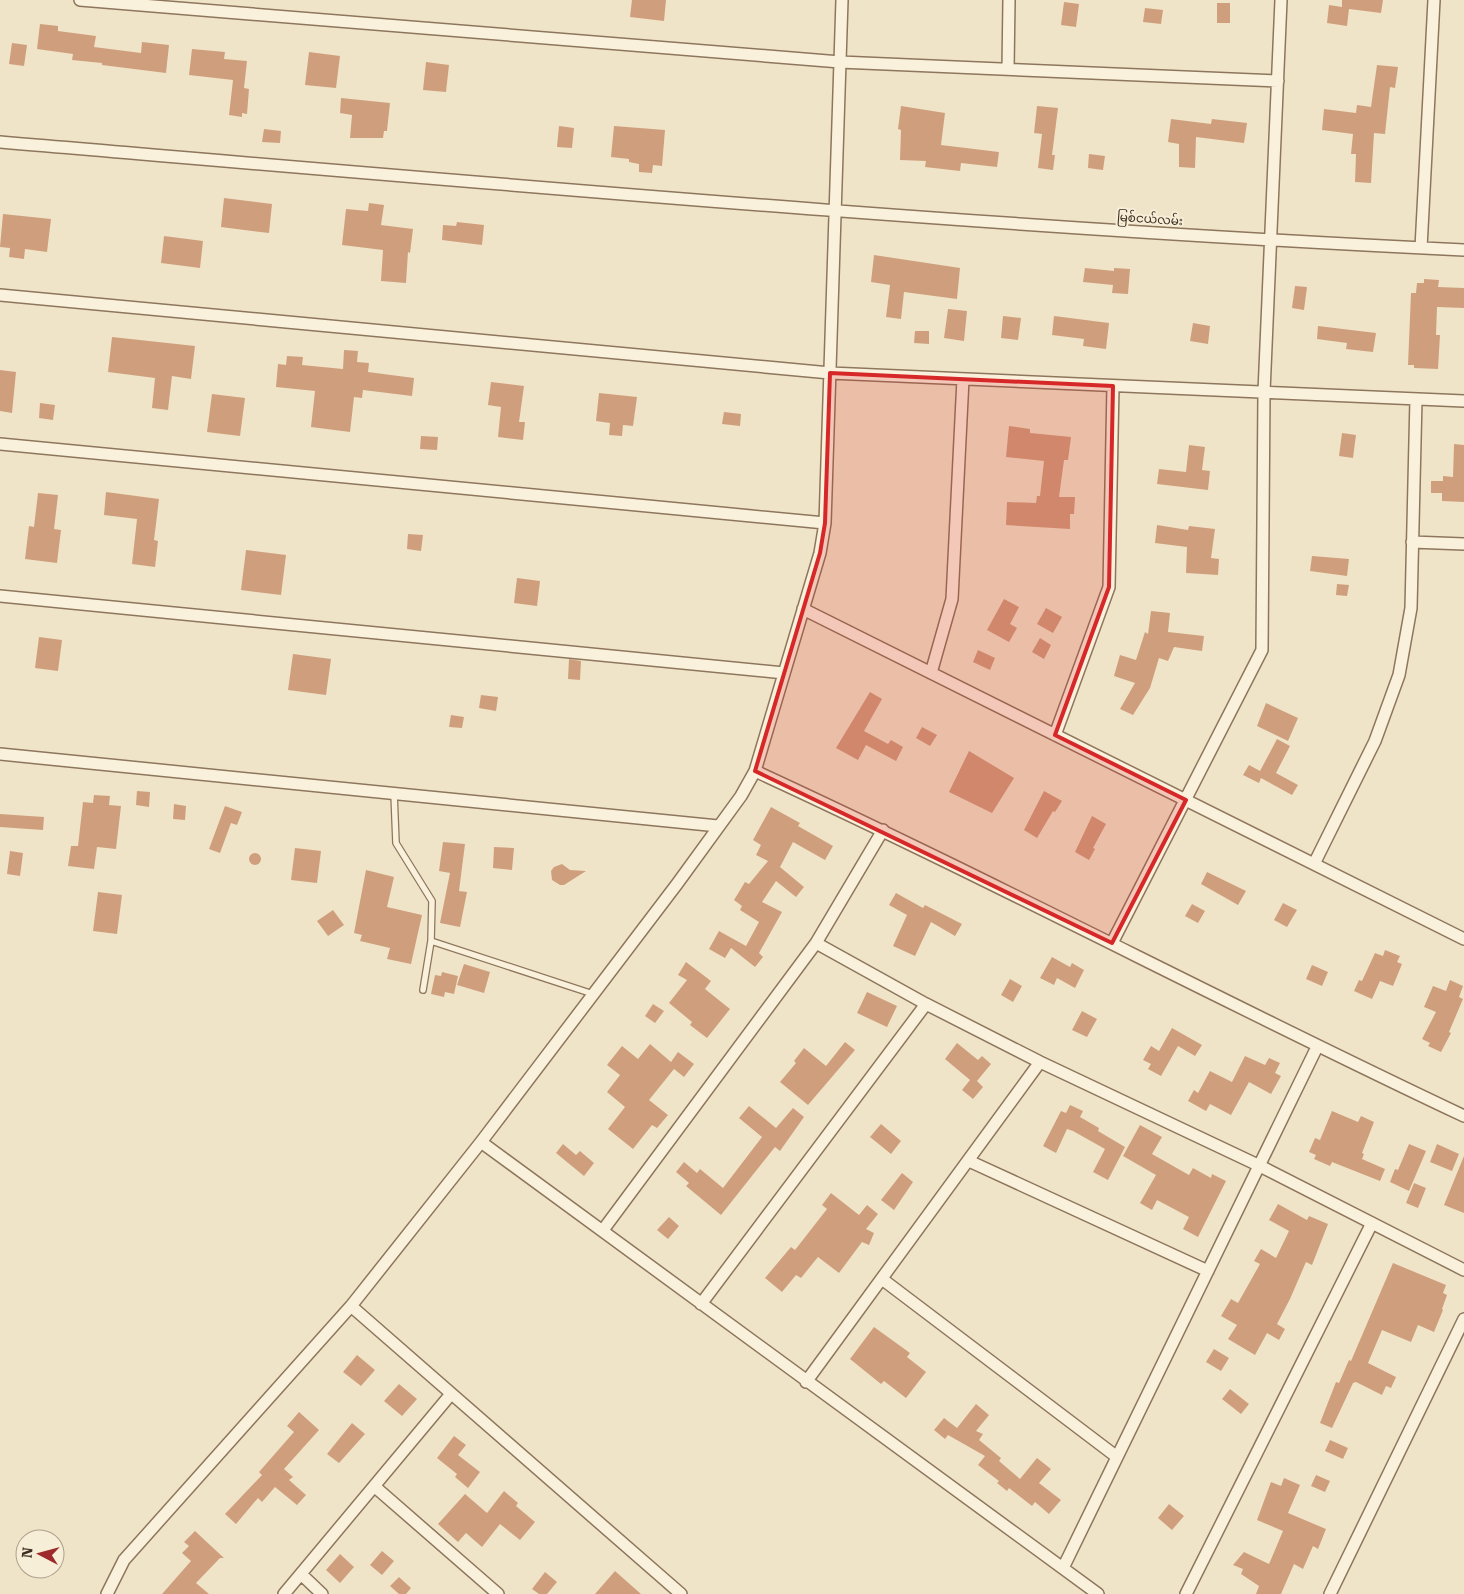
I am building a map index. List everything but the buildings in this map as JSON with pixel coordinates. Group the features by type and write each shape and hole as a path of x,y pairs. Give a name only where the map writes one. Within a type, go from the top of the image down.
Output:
{"street":[{"path":"80,0 840,62 1278,81"},
{"path":"107,1594 124,1560 351,1306 481,1142 741,796 755,771 820,554 825,524 842,0"},
{"path":"1008,69 1009,0"},
{"path":"1112,943 1262,650 1264,392 1281,0"},
{"path":"1422,248 1434,0"},
{"name":"မြစ်ငယ်လမ်း","path":"0,142 835,212 1271,240 1464,250"},
{"path":"0,295 830,373 1464,401"},
{"path":"931,673 952,600 963,379"},
{"path":"1056,735 1109,587 1113,386"},
{"path":"1314,864 1374,741 1399,676 1411,608 1416,399"},
{"path":"0,444 825,524"},
{"path":"1412,542 1464,544"},
{"path":"0,596 784,673"},
{"path":"803,609 1464,939"},
{"path":"0,754 718,826"},
{"path":"755,771 883,830 1317,1047 1464,1116"},
{"path":"603,1230 816,943 883,830"},
{"path":"816,943 926,1004 1040,1062 1260,1166 1464,1270"},
{"path":"701,1304 926,1004"},
{"path":"1062,1568 1317,1047"},
{"path":"806,1382 1040,1062"},
{"path":"481,1142 603,1230 806,1382 1098,1594"},
{"path":"969,1161 1208,1271"},
{"path":"1186,1594 1372,1223"},
{"path":"882,1279 1117,1457"},
{"path":"351,1306 681,1594"},
{"path":"1330,1594 1464,1319"},
{"path":"284,1594 451,1394"},
{"path":"374,1486 498,1594"},
{"path":"301,1574 322,1594"}],"lane":[{"path":"394,793 396,842 432,901 431,941 423,990"},
{"path":"431,941 593,994"}],"highlighted area":[{"path":"830,373 1113,386 1109,587 1055,735 1186,800 1112,943 755,771 820,553 825,523"}]}
